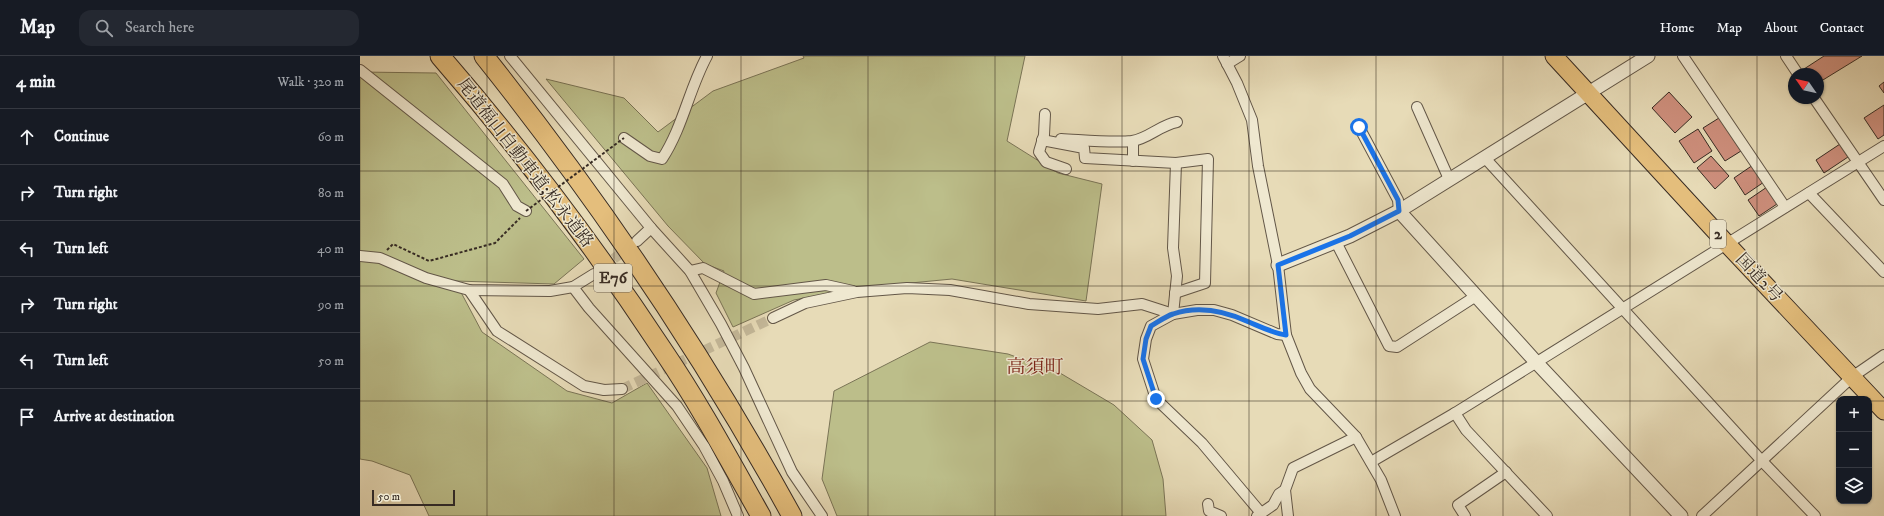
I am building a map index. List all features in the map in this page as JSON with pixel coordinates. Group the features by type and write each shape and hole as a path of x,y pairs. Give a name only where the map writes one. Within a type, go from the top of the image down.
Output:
{"highway":[{"name":"尾道福山自動車道;松永道路","path":"440,56 584,236 665,353 728,456 761,516"},
{"name":"尾道福山自動車道;松永道路","path":"484,56 548,137 689,340 751,440 792,516"},
{"name":"国道2号","path":"1554,56 1727,244 1884,411"}],"street":[{"path":"510,56 651,228 690,271 744,368 792,472 822,516"},
{"path":"624,138 650,156 662,159 683,118 701,67 707,56"},
{"path":"1240,56 1225,60 1237,83 1252,120 1258,166 1278,265 1286,335 1301,373 1310,389 1356,437 1381,480 1395,516"},
{"path":"1278,265 1336,242 1399,211 1648,56"},
{"path":"1683,56 1785,207"},
{"path":"1786,56 1794,68"},
{"path":"360,70 503,184 517,206 526,211"},
{"path":"1818,104 1884,200"},
{"path":"1417,107 1449,179"},
{"path":"1045,114 1043,138 1039,152 1046,162 1066,169"},
{"path":"1043,138 1133,141 1151,134 1166,124 1177,122"},
{"path":"1359,127 1398,200 1399,211 1536,362 1681,516"},
{"path":"1043,138 1084,148 1085,158 1176,163 1208,159 1205,283 1175,293"},
{"path":"1133,141 1133,161"},
{"path":"1371,462 1455,413 1622,307 1727,244 1884,146"},
{"path":"1485,158 1761,460 1815,516"},
{"path":"1173,314 1177,276 1173,248 1176,163"},
{"path":"1808,193 1884,272"},
{"path":"637,241 651,228"},
{"path":"1336,242 1389,346 1397,347 1476,296"},
{"path":"360,256 380,258 426,278 469,290 550,291 573,287 594,274"},
{"path":"690,271 703,268 754,294 826,285 857,292"},
{"path":"573,287 589,308 677,406 704,446 723,481 738,516"},
{"path":"773,318 805,303 857,292 907,288 950,290 1029,304 1098,310 1142,304 1173,314"},
{"path":"469,290 497,331 584,386 604,390 622,389"},
{"path":"1285,490 1279,494 1273,505 1259,515 1202,443 1156,399 1143,359 1146,339 1151,326 1173,314 1197,310 1214,310 1232,315 1277,334 1286,335"},
{"path":"1702,516 1852,377 1884,354"},
{"path":"1455,413 1466,430 1547,516"},
{"path":"1288,516 1285,490 1293,468 1356,437"},
{"path":"1465,516 1458,505 1506,472"},
{"path":"1208,504 1209,511 1221,516"}],"path":[{"path":"380,258 393,244 429,261 495,243 526,211 624,138"}],"green space":[{"path":"803,56 1025,56 1007,141 1058,173 1102,184 1086,301 952,279 859,288 794,300 733,327 716,293 724,271 705,264 668,226 546,79 624,98 658,132 713,91 804,58"},
{"path":"360,72 436,73 584,259 554,284 455,281 482,332 567,391 612,403 647,383 707,468 721,516 429,516 410,475 372,461 360,459"},
{"path":"930,342 1008,354 1060,373 1114,405 1152,440 1163,479 1166,516 837,516 822,479 834,391"}],"building":[{"path":"1824,56 1862,56 1824,79 1824,68 1806,68"},
{"path":"1884,82 1884,93 1879,86"},
{"path":"1669,92 1692,117 1675,133 1652,108"},
{"path":"1884,105 1884,135 1878,139 1864,118"},
{"path":"1719,118 1741,151 1725,161 1703,128"},
{"path":"1698,129 1712,151 1694,163 1679,141"},
{"path":"1840,144 1848,157 1824,173 1816,160"},
{"path":"1711,156 1729,176 1715,189 1697,168"},
{"path":"1753,165 1764,182 1745,195 1734,178"},
{"path":"1767,187 1777,204 1759,216 1748,200"}],"tunnel":[{"path":"602,268 630,246"},
{"path":"622,389 773,318"}],"district":[{"name":"高須町","path":"1035,367"}],"route":[{"path":"1156,399 1143,359 1146,339 1151,326 1173,314 1197,310 1214,310 1232,315 1277,334 1286,335 1278,265 1350,236 1399,211 1398,200 1359,127"}]}
